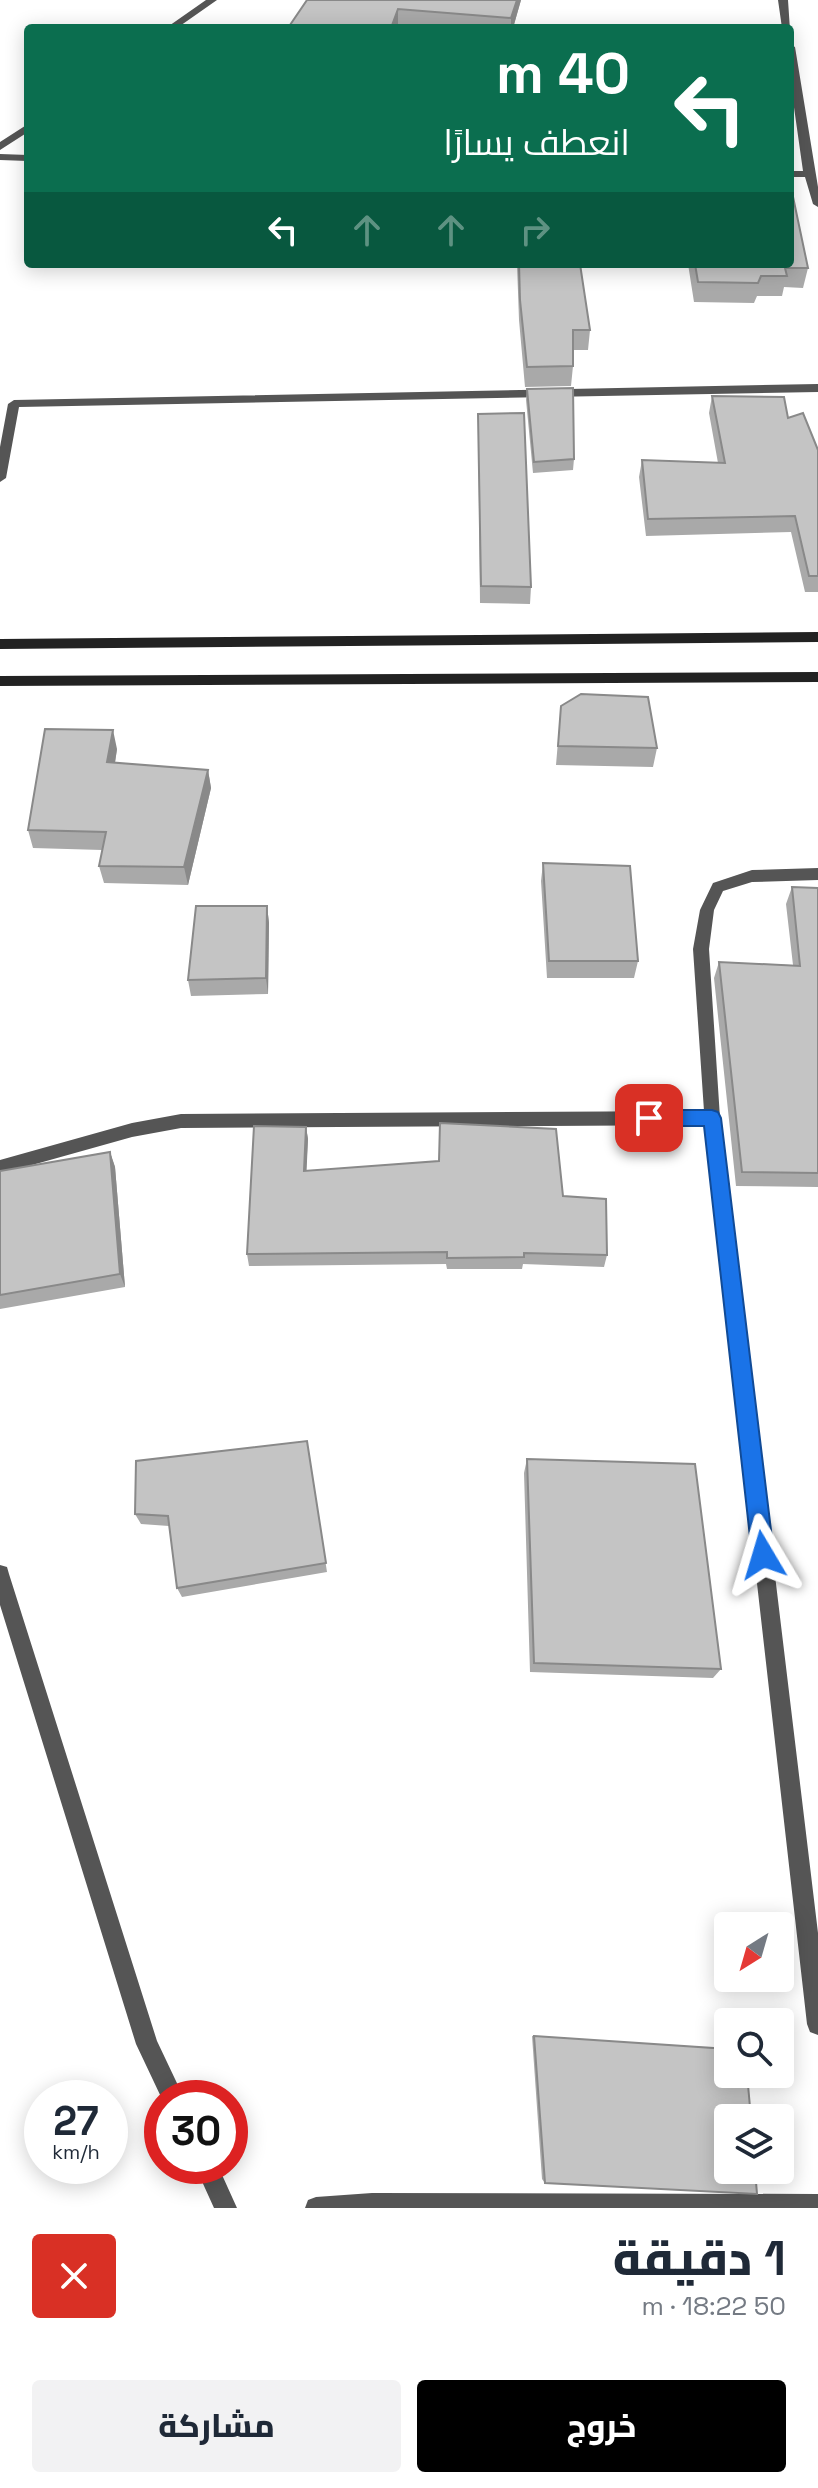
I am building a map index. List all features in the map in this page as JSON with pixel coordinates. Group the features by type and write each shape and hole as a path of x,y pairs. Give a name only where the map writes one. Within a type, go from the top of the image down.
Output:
{"main road":[{"path":"0,644 818,637"},
{"path":"0,681 818,677"}],"street":[{"path":"177,24 212,0"},
{"path":"783,0 786,24"},
{"path":"794,74 809,174 818,204"},
{"path":"0,147 24,130"},
{"path":"0,157 24,158"},
{"path":"794,174 809,174"},
{"path":"0,404 818,388"},
{"path":"0,478 14,404"},
{"path":"818,874 752,876 718,887 707,910 701,949 712,1118 818,2024"},
{"path":"0,1167 132,1130 181,1121 712,1118"},
{"path":"0,1574 147,2044 164,2080"},
{"path":"215,2184 226,2208"},
{"path":"316,2208 372,2204 818,2205"}],"building":[{"path":"307,0 517,0 511,18 398,9 392,24 291,24"},
{"path":"794,202 808,268 794,268"},
{"path":"519,268 581,268 590,330 573,330 573,366 527,367"},
{"path":"696,268 785,268 787,276 761,276 758,283 698,282"},
{"path":"573,388 574,459 534,462 527,389"},
{"path":"712,396 784,397 788,418 803,413 818,450 818,576 809,576 795,516 648,519 642,460 725,463"},
{"path":"524,413 531,587 481,586 478,414"},
{"path":"581,694 648,697 657,748 558,746 561,706"},
{"path":"45,729 113,730 107,762 208,770 184,867 99,866 106,832 28,830"},
{"path":"543,863 630,866 638,961 549,961"},
{"path":"792,887 818,888 818,1173 742,1172 719,962 800,966"},
{"path":"196,906 267,906 266,978 188,980"},
{"path":"440,1123 556,1129 563,1196 606,1199 607,1255 524,1253 524,1257 447,1258 447,1252 247,1254 254,1126 306,1127 304,1171 439,1161"},
{"path":"110,1152 120,1274 0,1295 0,1171"},
{"path":"307,1441 326,1563 177,1588 168,1516 135,1514 136,1461"},
{"path":"527,1459 695,1464 721,1669 534,1663"},
{"path":"534,2036 714,2048 714,2088 748,2088 750,2104 714,2104 714,2184 756,2184 757,2194 545,2183"}],"route":[{"path":"649,1118 712,1118 763,1555"}]}
